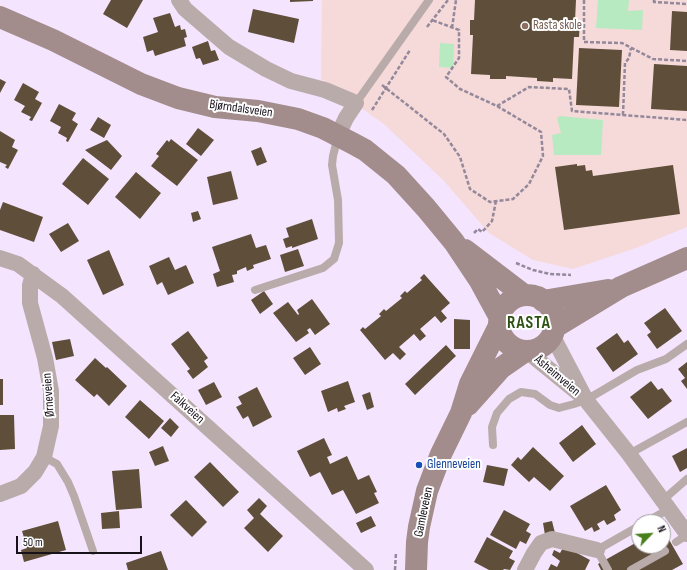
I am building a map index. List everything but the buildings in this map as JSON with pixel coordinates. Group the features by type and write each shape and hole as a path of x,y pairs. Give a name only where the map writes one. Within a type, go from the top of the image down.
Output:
{"main road":[{"name":"Bjørndalsveien","path":"0,18 53,40 142,84 178,98 215,106 279,115 311,124 338,135 365,150 396,175 416,196 454,242 480,281 499,321"},
{"name":"Bjørndalsveien","path":"454,242 534,298"},
{"name":"Gamleveien","path":"461,413 501,368 526,352 543,347 553,331 621,287 687,258"},
{"name":"Gamleveien","path":"416,570 419,527 428,491 441,454 461,413 470,384 499,321 503,308 508,302 516,297 534,298 621,287"},
{"path":"534,298 549,306 554,319 553,331"},
{"path":"499,321 500,334 504,341 517,350 526,352"}],"street":[{"path":"179,0 186,9 229,47 291,81 325,90 356,103 346,118 338,135"},
{"name":"Falkveien","path":"0,258 18,264 62,296 366,570"},
{"name":"Ørneveien","path":"0,494 21,486 35,472 44,457 50,426 51,391 45,358 30,303 30,285 33,274"},
{"name":"Åsheimveien","path":"553,331 586,400"},
{"name":"Åsheimveien","path":"526,352 586,400 630,454 666,504 683,537"},
{"path":"525,570 541,543 552,539 597,550"}],"lane":[{"path":"356,103 429,0"},
{"path":"255,290 323,268 334,259 339,242 338,200 332,166 338,135"},
{"path":"493,445 492,428 497,413 509,399 521,392 535,394 550,405 559,408 586,400 637,370 666,359 687,344"},
{"path":"630,454 687,422"},
{"path":"44,457 57,464 68,482 93,551"},
{"path":"655,514 666,504 687,479"},
{"path":"608,570 597,550 631,531"},
{"path":"631,570 658,554"}],"path":[{"path":"422,33 448,0"},
{"path":"452,28 456,0"},
{"path":"584,0 584,42 622,43 653,59 687,61"},
{"path":"654,0 654,2 687,4"},
{"path":"374,78 444,134 460,157 470,190 490,202 513,199 529,184 543,156 541,132 497,106 460,89 446,76 459,58 459,30 432,20"},
{"path":"369,114 385,87 414,45"},
{"path":"623,115 625,63 629,58 632,48"},
{"path":"497,106 529,88 570,88 572,111 687,120"},
{"path":"474,233 478,229 482,232 492,221 496,201"},
{"path":"511,260 533,270 562,275 573,275"}],"shaded area":[{"path":"322,0 687,0 687,227 636,248 573,269 533,260 489,233 444,181 385,125 321,79"}],"green space":[{"path":"598,0 629,0 628,11 643,10 642,30 596,28"},
{"path":"440,43 454,44 453,68 439,67"},
{"path":"560,116 603,120 601,155 554,155 552,135 561,133 557,118"}],"place":[{"name":"Rasta skole","path":"525,26"},
{"name":"Glenneveien","path":"419,465"}],"district":[{"name":"RASTA","path":"529,324"}]}
